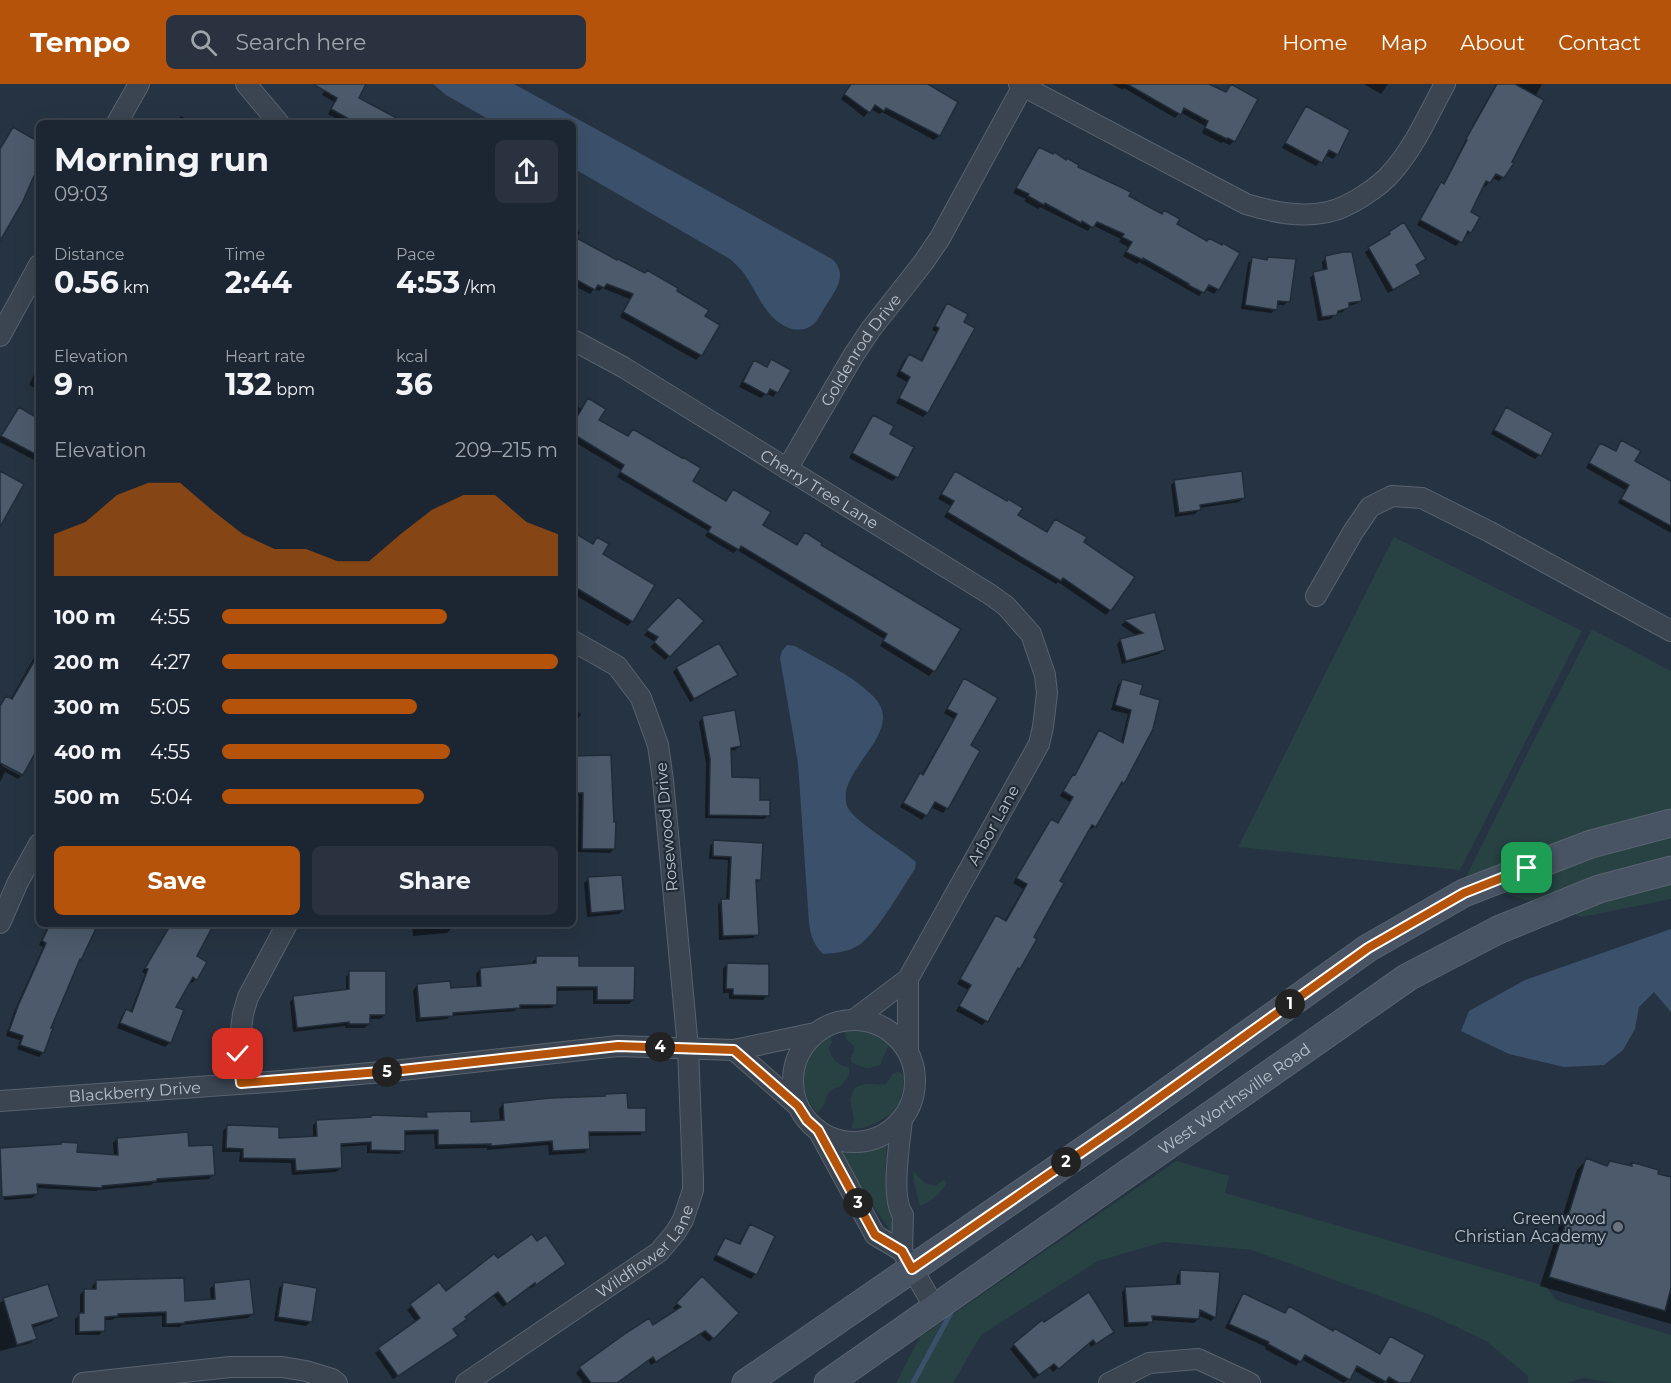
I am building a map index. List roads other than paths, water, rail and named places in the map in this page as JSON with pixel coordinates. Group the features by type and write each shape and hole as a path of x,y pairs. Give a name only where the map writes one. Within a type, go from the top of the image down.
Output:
{"main road":[{"path":"746,1383 907,1260 1125,1122 1368,948 1464,893 1591,844 1671,823"},
{"name":"West Worthsville Road","path":"828,1383 1408,977 1498,930 1599,889 1671,870"}],"street":[{"path":"119,120 139,84"},
{"path":"246,84 276,120"},
{"path":"1021,85 1246,204 1271,211 1300,214 1329,212 1356,200 1379,186 1394,171 1408,151 1445,84"},
{"name":"Goldenrod Drive","path":"787,469 865,338 940,238 1021,85"},
{"path":"0,336 36,270"},
{"name":"Cherry Tree Lane","path":"576,342 623,367 991,595 1006,606 1031,634 1041,662"},
{"path":"1316,596 1370,507 1392,496 1422,498 1490,532 1671,631"},
{"name":"Rosewood Drive","path":"576,643 616,666 633,686 641,698 658,745 688,1048"},
{"name":"Arbor Lane","path":"855,1019 908,979 1039,744 1047,693 1041,662"},
{"path":"0,923 18,882 36,849"},
{"path":"241,1083 238,1054 243,1014 248,997 285,927"},
{"name":"Arbor Lane","path":"908,979 908,1051"},
{"name":"Blackberry Drive","path":"798,1106 793,1088 794,1068 801,1049 815,1033 827,1025 841,1020 855,1019 876,1023 894,1034 908,1051"},
{"name":"Blackberry Drive","path":"0,1101 393,1071 618,1046 734,1050 815,1033"},
{"name":"Wildflower Lane","path":"466,1383 659,1252 675,1233 683,1220 693,1190 688,1048"},
{"path":"734,1050 798,1106 807,1120 818,1130 835,1139 853,1142 872,1139 888,1131 902,1119 911,1103 915,1086 914,1068 908,1051"},
{"path":"902,1119 896,1190 900,1211 903,1215 907,1260"},
{"path":"818,1130 875,1235 907,1260 935,1308"},
{"path":"1109,1383 1149,1364 1198,1359 1250,1383"},
{"path":"82,1383 230,1367 282,1367 306,1371 338,1383"}],"water":[{"path":"433,84 514,84 832,259 839,271 839,283 813,325 803,329 789,328 774,318 762,304 743,272 730,259 576,170 576,120 490,120 446,95"},
{"path":"787,645 795,646 855,681 873,696 882,710 882,724 877,738 850,780 846,794 848,808 868,827 916,862 915,869 874,931 859,945 837,953 823,954 813,940 809,923 798,763 780,658"},
{"path":"1671,929 1671,1012 1654,992 1639,1007 1635,1029 1623,1050 1604,1065 1564,1067 1509,1054 1461,1031 1469,1011 1525,980"}],"waterway":[{"path":"913,1383 953,1309"}],"place":[{"name":"Greenwood Christian Academy","path":"1618,1227"}]}
